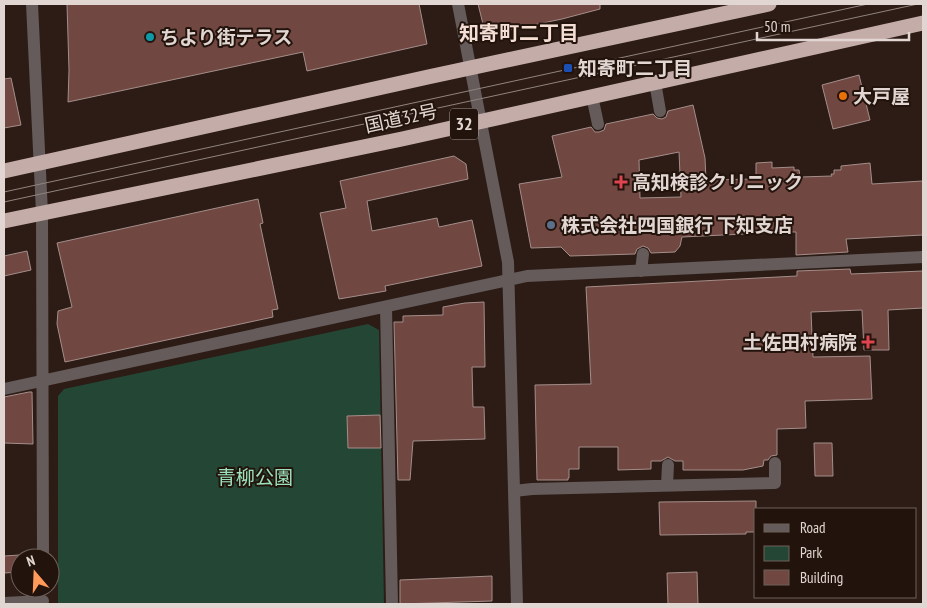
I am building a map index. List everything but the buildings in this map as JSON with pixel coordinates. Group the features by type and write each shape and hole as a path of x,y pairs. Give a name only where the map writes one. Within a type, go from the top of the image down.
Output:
{"highway":[{"name":"国道32号","path":"4,171 769,4"},
{"name":"国道32号","path":"4,221 402,139 923,23"}],"street":[{"path":"32,4 42,213 43,548"},
{"path":"458,4 508,262 517,604"},
{"path":"655,82 660,111"},
{"path":"592,96 598,124"},
{"path":"641,271 642,254"},
{"path":"4,389 527,276 923,257"},
{"path":"386,307 392,604"},
{"path":"514,491 775,483 775,463"},
{"path":"668,465 668,485"},
{"path":"4,603 44,603"}],"green space":[{"name":"青柳公園","path":"368,324 379,330 384,604 58,604 58,598 60,598 60,548 58,548 58,396 64,389"}],"tram line":[{"path":"4,192 868,4"},
{"path":"4,202 918,4"}],"place":[{"name":"ちより街テラス","path":"150,37"},
{"name":"知寄町二丁目","path":"568,68"},
{"name":"大戸屋","path":"843,96"},
{"name":"高知検診クリニック","path":"621,182"},
{"name":"株式会社四国銀行 下知支店","path":"551,225"},
{"name":"土佐田村病院","path":"868,342"}],"district":[{"name":"知寄町二丁目","path":"519,33"}]}
